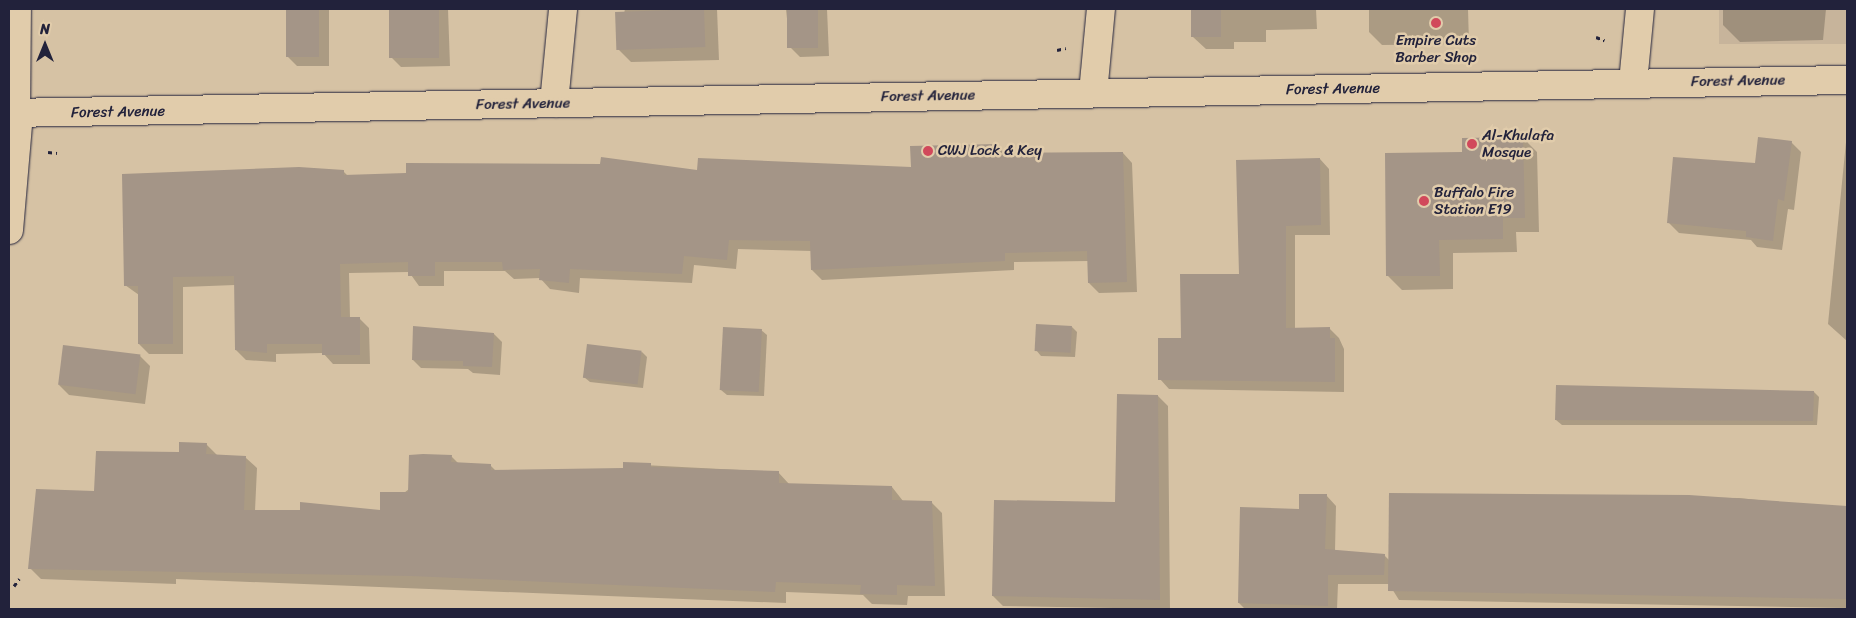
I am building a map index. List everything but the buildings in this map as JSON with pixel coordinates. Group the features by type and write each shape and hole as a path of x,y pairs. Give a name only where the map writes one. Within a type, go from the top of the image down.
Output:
{"street":[{"path":"554,103 564,9"},
{"path":"1093,93 1101,9"},
{"path":"1633,83 1640,9"},
{"name":"Forest Avenue","path":"14,114 1847,80"},
{"path":"9,230 14,114"}],"lane":[{"path":"14,114 20,9"}],"path":[{"path":"1596,36 1604,40"},
{"path":"14,586 19,579"}],"shaded area":[{"path":"1719,9 1847,9 1847,44 1719,44"}],"place":[{"name":"Empire Cuts Barber Shop","path":"1436,23"},
{"name":"Al-Khulafa Mosque","path":"1472,144"},
{"name":"CWJ Lock & Key","path":"928,151"},
{"name":"Buffalo Fire Station E19","path":"1424,201"}]}
